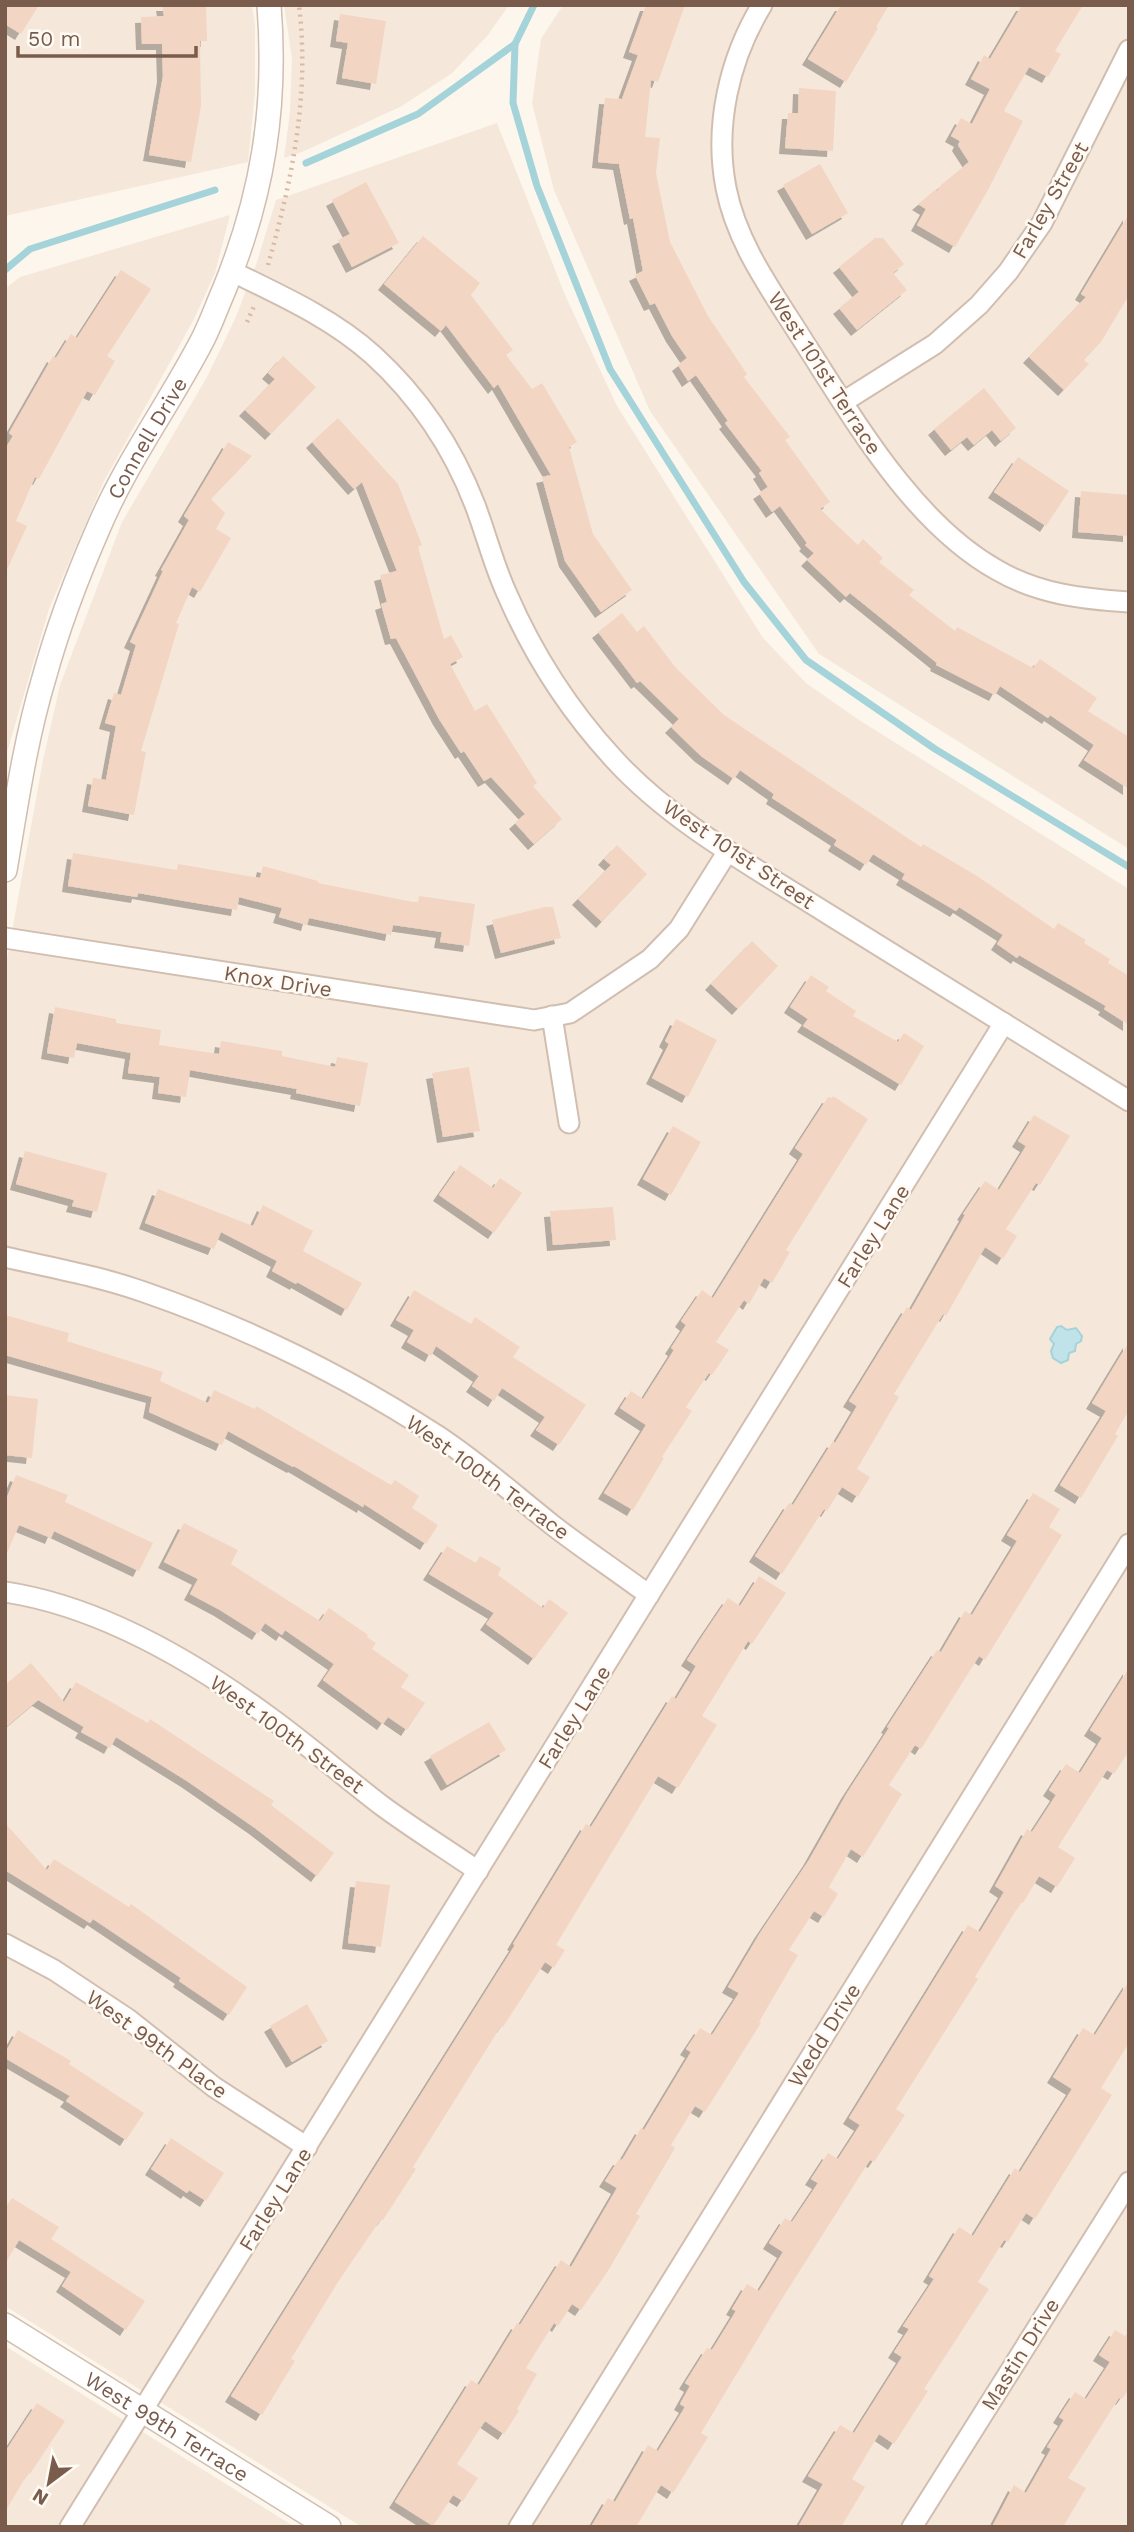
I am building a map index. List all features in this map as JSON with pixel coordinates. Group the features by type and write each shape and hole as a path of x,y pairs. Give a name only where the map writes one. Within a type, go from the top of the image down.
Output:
{"street":[{"name":"Connell Drive","path":"5,870 21,773 43,679 72,592 98,526 204,338 256,198 265,154 272,70 269,5"},
{"name":"West 101st Terrace","path":"762,5 738,55 725,102 722,126 726,191 737,226 756,266 892,475 945,531 976,558 1017,581 1055,594 1129,602"},
{"name":"Farley Street","path":"843,402 935,344 979,305 1008,272 1042,223 1129,50"},
{"name":"West 101st Street","path":"231,271 309,310 351,337 373,355 411,395 440,433 460,470 506,593 534,649 568,703 614,760 651,794 727,851 1129,1101"},
{"name":"Knox Drive","path":"5,938 534,1020 570,1013 650,959 679,929 727,851"},
{"path":"552,1016 569,1122"},
{"name":"Farley Lane","path":"142,2410 1004,1023"},
{"name":"West 100th Terrace","path":"5,1257 101,1279 143,1292 237,1327 298,1355 370,1393 439,1437 482,1467 555,1527 649,1595"},
{"name":"Wedd Drive","path":"519,2527 1129,1544"},
{"name":"West 100th Street","path":"5,1592 58,1604 111,1625 209,1676 269,1716 384,1807 478,1871"},
{"name":"West 99th Place","path":"5,1944 54,1970 128,2019 215,2087 307,2147"},
{"name":"Mastin Drive","path":"912,2527 1129,2182"},
{"name":"West 99th Terrace","path":"5,2325 329,2527"},
{"path":"70,2527 142,2410"}],"shaded area":[{"path":"5,5 252,5 255,25 255,92 248,162 5,216"},
{"path":"284,5 509,5 488,35 451,74 400,107 284,158 290,112 292,59"},
{"path":"563,5 1129,5 1129,849 819,654 650,411 554,190 532,103 541,39"},
{"path":"497,123 565,295 617,406 763,638 806,683 859,720 1129,889 1129,2527 362,2527 5,2306 5,970 43,760 60,685 122,522 207,377 235,319 256,265 276,200"},
{"path":"230,215 215,273 194,319 103,483 49,609 5,759 5,289 20,277"},
{"path":"5,2346 295,2527 5,2527"}],"water":[{"path":"1061,1326 1067,1330 1076,1328 1082,1336 1075,1351 1069,1353 1068,1360 1061,1363 1053,1358 1051,1351 1054,1344 1050,1339 1057,1327"}],"building":[{"path":"5,5 39,5 21,34 5,24"},
{"path":"162,5 206,5 207,41 200,41 201,106 191,162 149,155 163,76 162,44 142,44 141,17 164,16"},
{"path":"646,5 685,5 658,82 651,80 645,137 660,138 656,173 670,242 708,316 747,374 744,377 790,437 785,440 830,502 820,509 858,545 863,539 883,558 879,562 914,590 909,595 955,631 957,627 1033,668 1040,659 1097,698 1088,711 1129,737 1129,789 1084,760 1094,745 1050,715 1048,718 1000,686 995,695 936,665 937,663 850,593 846,597 807,560 814,553 805,545 807,543 780,506 772,512 759,493 768,487 759,473 762,471 725,423 728,421 696,375 688,381 678,365 687,358 655,303 650,305 635,275 643,271 619,164 598,162 605,98 622,99 638,55 629,52"},
{"path":"841,5 889,5 846,82 808,59"},
{"path":"1022,5 1083,5 1055,51 1061,54 1048,77 1029,67 1004,111 1023,121 955,247 917,225 926,209 918,204 969,162 958,145 960,141 951,136 961,118 972,124 990,89 971,79 984,55 990,59"},
{"path":"340,14 386,21 376,84 342,78 348,43 336,41"},
{"path":"799,88 836,91 833,151 785,148 788,113 798,113"},
{"path":"820,164 848,213 812,234 783,185"},
{"path":"366,182 399,243 352,267 338,240 350,234 332,200"},
{"path":"1129,214 1129,295 1101,342 1084,360 1089,364 1064,390 1029,357 1086,297 1081,294"},
{"path":"423,236 480,283 471,295 513,350 506,355 532,389 542,383 577,442 569,447 593,534 632,590 601,612 565,561 542,477 551,475 498,384 494,388 446,325 441,331 384,284"},
{"path":"875,238 883,238 904,264 893,273 907,290 857,330 839,308 859,292 839,267"},
{"path":"121,270 151,289 107,356 115,361 95,395 87,391 39,479 35,477 16,521 27,526 5,574 5,449 13,436 9,433 53,356 56,358 71,334 77,338"},
{"path":"283,356 316,387 271,434 245,410 275,379 268,373"},
{"path":"984,388 1016,428 1001,441 992,430 974,445 967,437 951,450 934,429"},
{"path":"338,418 398,484 422,545 418,547 444,639 451,635 463,657 450,664 475,711 487,704 537,783 533,786 562,819 534,844 515,823 525,814 491,777 484,781 464,751 461,753 439,719 396,638 391,639 381,604 387,602 380,575 397,571 362,482 354,489 312,442"},
{"path":"228,442 252,456 211,499 225,513 216,529 231,538 200,592 192,587 176,623 179,624 141,751 146,752 134,815 88,806 93,778 106,780 116,726 105,723 114,693 121,695 136,645 130,642 163,571 161,570 189,520 184,516"},
{"path":"1018,457 1069,491 1046,526 994,492"},
{"path":"1081,491 1129,495 1129,536 1078,532"},
{"path":"622,613 637,632 644,626 676,668 724,715 921,847 923,844 977,876 1054,929 1058,923 1110,959 1108,963 1129,976 1129,1025 1104,1009 1106,1006 1019,955 1017,958 997,944 1003,935 959,907 956,911 902,879 905,874 873,854 866,865 834,845 837,840 772,798 774,794 740,770 734,779 701,756 671,727 679,719 640,681 637,683 598,632"},
{"path":"617,845 647,874 602,922 578,899 611,865 604,859"},
{"path":"73,853 177,870 178,864 260,878 263,866 318,883 418,903 419,896 475,904 469,946 440,942 442,932 393,925 391,935 309,918 307,925 279,917 282,908 239,897 237,910 138,893 137,897 68,886"},
{"path":"553,907 561,938 501,953 492,920"},
{"path":"752,941 778,966 738,1009 711,984"},
{"path":"811,975 829,987 826,991 856,1011 853,1016 898,1042 904,1033 924,1046 901,1085 803,1026 808,1019 790,1007"},
{"path":"55,1007 116,1019 116,1023 161,1030 159,1045 219,1054 221,1041 282,1051 282,1056 335,1067 337,1057 368,1063 360,1106 296,1093 297,1089 190,1070 186,1097 158,1093 160,1077 128,1073 131,1053 77,1043 74,1058 47,1053"},
{"path":"676,1019 717,1040 688,1097 652,1078 669,1044 665,1041"},
{"path":"469,1067 480,1131 443,1137 432,1073"},
{"path":"833,1096 868,1119 786,1250 790,1252 772,1283 764,1278 749,1304 744,1300 716,1342 729,1350 712,1375 709,1373 686,1407 692,1411 662,1457 664,1458 633,1510 604,1493 646,1425 620,1408 631,1391 643,1399 674,1350 671,1348 686,1325 681,1321 702,1290 713,1298 803,1154 795,1148 828,1097"},
{"path":"1034,1115 1070,1136 1040,1185 1036,1183 1006,1229 1017,1236 1003,1259 985,1247 946,1316 943,1314 894,1394 899,1397 857,1469 870,1477 858,1497 842,1487 827,1511 824,1509 782,1574 755,1556 789,1503 793,1505 833,1441 835,1443 857,1406 849,1401 907,1307 911,1310 965,1215 963,1214 985,1181 999,1190 1026,1146 1018,1141"},
{"path":"673,1126 701,1142 671,1195 643,1179"},
{"path":"25,1151 107,1173 97,1212 72,1206 74,1200 16,1184"},
{"path":"460,1165 493,1188 500,1178 522,1193 494,1233 439,1195"},
{"path":"158,1189 253,1226 263,1205 313,1231 303,1251 362,1283 347,1310 272,1271 277,1261 221,1232 214,1249 145,1223"},
{"path":"613,1207 616,1240 553,1245 550,1211"},
{"path":"414,1290 471,1324 475,1317 520,1347 513,1357 586,1405 559,1445 536,1430 545,1417 502,1388 494,1401 472,1386 479,1376 436,1346 431,1356 407,1342 414,1330 396,1320"},
{"path":"5,1315 69,1333 67,1341 163,1372 160,1381 208,1403 214,1390 255,1409 256,1406 391,1485 395,1480 419,1496 412,1508 438,1525 426,1544 364,1504 363,1507 228,1431 222,1445 149,1412 152,1397 5,1355"},
{"path":"1129,1342 1129,1410 1115,1434 1118,1436 1081,1498 1060,1485 1106,1411 1092,1403"},
{"path":"5,1395 38,1399 32,1458 5,1455"},
{"path":"16,1475 68,1495 65,1502 153,1543 139,1571 54,1531 51,1538 19,1525 5,1558 5,1502"},
{"path":"1033,1493 1060,1509 1049,1527 1062,1535 985,1660 979,1656 921,1749 915,1745 889,1785 902,1794 863,1857 851,1849 829,1887 838,1894 824,1917 814,1911 789,1950 798,1955 759,2022 761,2023 705,2112 695,2106 671,2145 675,2148 636,2214 640,2216 608,2271 581,2310 572,2304 558,2326 554,2323 526,2368 537,2374 517,2409 519,2411 504,2434 485,2421 457,2464 478,2478 463,2501 453,2495 433,2526 395,2502 471,2380 479,2385 517,2323 520,2325 561,2260 571,2267 617,2188 605,2181 619,2159 622,2160 641,2128 644,2130 691,2052 686,2049 700,2028 712,2035 739,1993 728,1987 937,1650 941,1652 965,1611 972,1615 1017,1541 1007,1535"},
{"path":"184,1523 238,1550 231,1564 320,1621 329,1608 368,1635 367,1637 376,1643 372,1649 409,1675 401,1687 425,1703 407,1730 388,1717 383,1724 323,1680 334,1664 285,1630 282,1635 265,1623 258,1634 190,1594 198,1579 164,1562"},
{"path":"447,1546 476,1563 480,1556 501,1568 498,1575 543,1608 549,1599 568,1613 534,1659 486,1624 494,1613 429,1574"},
{"path":"759,1576 786,1593 752,1644 748,1641 702,1716 717,1725 678,1788 658,1776 556,1945 565,1950 554,1968 545,1962 503,2027 501,2026 413,2167 416,2169 338,2282 291,2359 295,2361 262,2415 231,2396 515,1945 513,1944 586,1824 591,1827 672,1696 676,1699 696,1666 687,1660 705,1632 728,1598 740,1606"},
{"path":"31,1663 64,1702 76,1682 148,1723 150,1719 274,1801 271,1805 334,1853 317,1876 255,1828 187,1781 116,1737 110,1748 81,1732 84,1727 38,1700 5,1728 5,1685"},
{"path":"1129,1668 1129,1751 1114,1774 1107,1770 1058,1847 1075,1858 1057,1887 1039,1876 1023,1903 1021,1902 975,1977 978,1979 896,2109 905,2115 874,2162 870,2160 780,2302 701,2433 708,2437 673,2493 661,2485 636,2527 591,2527 608,2498 615,2502 648,2445 658,2451 685,2407 680,2404 690,2386 685,2383 707,2348 712,2350 736,2311 732,2309 747,2284 759,2291 783,2252 769,2243 785,2218 792,2222 818,2183 811,2179 828,2153 838,2159 860,2125 849,2118 968,1925 980,1932 1004,1892 995,1886 1027,1829 1032,1832 1056,1795 1049,1790 1066,1764 1080,1773 1102,1738 1090,1730"},
{"path":"489,1722 506,1750 447,1785 430,1756"},
{"path":"5,1823 47,1870 54,1859 129,1907 131,1904 247,1987 229,2015 179,1981 181,1978 93,1919 90,1923 5,1870"},
{"path":"356,1881 390,1885 381,1947 348,1943"},
{"path":"1129,1981 1129,2043 1101,2088 1112,2095 1035,2219 1026,2213 1008,2242 1004,2240 978,2282 989,2289 924,2389 928,2391 894,2444 879,2434 852,2479 865,2487 841,2527 798,2527 823,2484 808,2476 840,2425 854,2433 902,2357 894,2352 909,2329 903,2326 934,2279 929,2276 959,2227 973,2236 1015,2168 1020,2172 1072,2089 1053,2077 1083,2028 1095,2035"},
{"path":"307,2004 328,2041 292,2062 270,2026"},
{"path":"18,2030 71,2061 69,2064 144,2113 126,2140 66,2101 70,2096 5,2058 5,2053"},
{"path":"171,2138 224,2173 206,2201 189,2190 187,2193 151,2169"},
{"path":"12,2198 59,2227 51,2239 145,2301 126,2330 62,2286 71,2272 19,2240 5,2264 5,2209"},
{"path":"1115,2330 1125,2336 1129,2331 1129,2389 1122,2399 1119,2398 1068,2478 1086,2488 1063,2527 992,2527 1014,2485 1026,2493 1051,2449 1047,2447 1064,2420 1059,2417 1075,2392 1086,2399 1110,2362 1099,2355"},
{"path":"37,2403 65,2421 30,2474 28,2473 5,2512 5,2452"}],"waterway":[{"path":"534,5 515,44 513,103 537,186 610,369 744,582 806,660 935,749 1129,867"},
{"path":"306,163 418,114 515,44"},
{"path":"5,270 30,249 215,190"}]}
